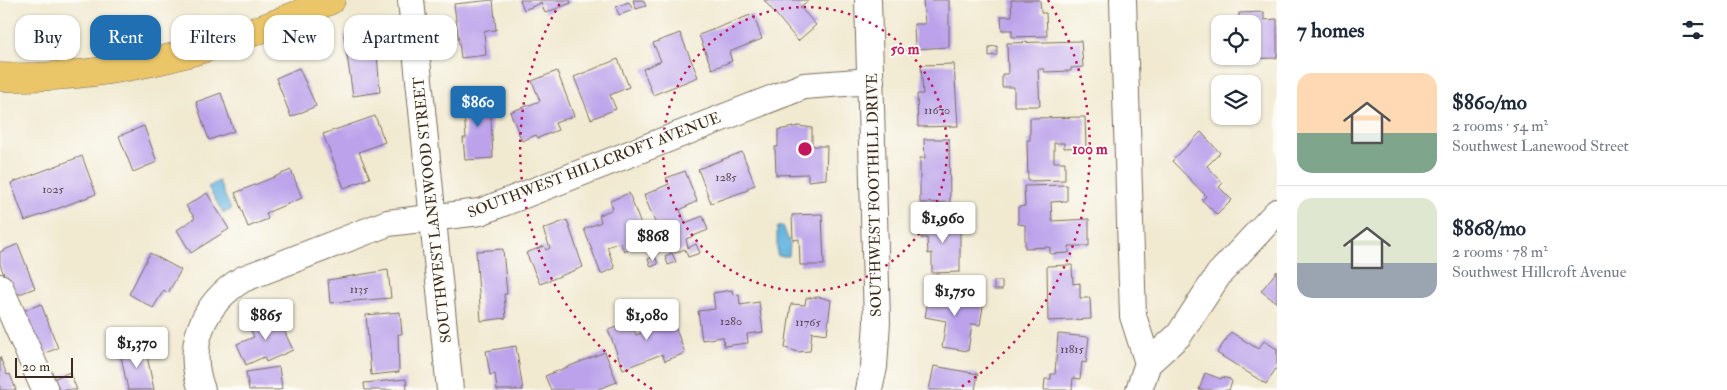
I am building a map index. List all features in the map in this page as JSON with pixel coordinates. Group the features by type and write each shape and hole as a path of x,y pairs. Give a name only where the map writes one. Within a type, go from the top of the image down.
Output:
{"main road":[{"path":"0,77 53,77 137,67 251,34 331,0"}],"street":[{"name":"SOUTHWEST LANEWOOD STREET","path":"411,0 450,390"},
{"name":"SOUTHWEST FOOTHILL DRIVE","path":"868,0 877,322 874,368 869,390"},
{"path":"1123,0 1133,316 1148,363"},
{"name":"SOUTHWEST HILLCROFT AVENUE","path":"202,390 198,380 195,356 198,336 205,315 216,299 243,279 388,223 480,212 804,86 871,81"},
{"path":"1139,390 1148,363 1179,335 1219,274 1277,212"},
{"path":"0,287 45,390"}],"water":[{"path":"219,181 231,210 223,213 208,187"},
{"path":"783,226 790,244 789,256 778,256 777,254 777,230 778,227"}],"building":[{"path":"493,0 496,30 484,31 486,55 461,58 457,15 455,15 454,4"},
{"path":"520,0 570,0 571,3 545,13 541,3 524,10"},
{"path":"633,0 643,0 646,6 636,9"},
{"path":"764,0 809,0 800,7 816,25 798,41"},
{"path":"923,0 949,0 949,47 915,49 914,24 925,24"},
{"path":"1011,0 1040,0 1041,13 1046,13 1047,36 1012,37 1012,30 1002,30 1001,16 1012,16"},
{"path":"629,2 633,10 619,15 616,7"},
{"path":"1264,12 1264,20 1277,19 1277,58 1261,58 1261,15 1239,15 1239,13"},
{"path":"753,14 762,39 729,52 732,61 712,69 699,35"},
{"path":"680,33 698,77 653,95 643,69 661,61 653,43"},
{"path":"1081,41 1083,67 1071,68 1071,71 1044,72 1044,69 1038,69 1040,106 1014,106 1014,87 1002,87 1002,74 1008,74 1007,43"},
{"path":"997,46 997,55 989,56 989,47"},
{"path":"618,59 629,87 610,95 616,109 591,119 574,77"},
{"path":"348,60 377,60 380,92 353,96"},
{"path":"954,64 958,126 918,127 917,94 923,94 921,65"},
{"path":"299,68 316,106 291,117 276,78"},
{"path":"557,71 574,116 555,123 558,130 538,138 536,135 522,141 510,112 540,101 532,81"},
{"path":"221,93 234,131 209,140 196,102"},
{"path":"490,96 493,158 465,160 463,138 466,138 463,98"},
{"path":"375,116 385,142 359,152 370,178 344,188 323,134"},
{"path":"1085,117 1086,147 1064,148 1064,143 1054,143 1054,162 1065,162 1065,180 1028,181 1027,140 1030,140 1030,118"},
{"path":"144,126 157,162 133,172 119,136"},
{"path":"799,126 812,128 812,146 827,146 826,179 808,181 808,174 776,175 775,147 778,147 778,130"},
{"path":"1201,132 1220,153 1207,166 1223,183 1219,187 1232,200 1217,215 1202,200 1206,196 1172,161"},
{"path":"924,139 949,139 950,202 920,203 920,158 925,158"},
{"path":"742,152 755,185 747,188 748,190 711,203 698,169"},
{"path":"82,156 96,194 25,221 11,183"},
{"path":"291,170 302,198 266,213 268,219 248,227 235,193"},
{"path":"685,171 697,201 680,210 685,223 703,216 708,230 686,239 688,248 696,244 700,253 688,257 685,249 675,253 670,245 665,247 644,195 669,184 666,178"},
{"path":"1067,185 1067,201 1051,202 1052,221 1089,219 1089,246 1069,246 1069,253 1050,254 1050,247 1025,248 1025,225 1018,224 1018,207 1025,206 1024,186"},
{"path":"207,193 229,229 191,253 177,230 195,218 186,206"},
{"path":"629,193 647,241 624,251 620,242 607,247 615,268 601,274 584,229 601,222 599,215 613,209 610,201"},
{"path":"822,214 824,265 800,265 799,239 793,240 792,215"},
{"path":"960,219 960,272 932,273 932,253 928,254 927,238 921,238 921,220"},
{"path":"567,220 583,267 540,284 526,253 544,246 546,250 550,248 543,229"},
{"path":"18,244 35,288 12,297 0,264 0,252"},
{"path":"503,249 507,294 504,294 506,318 481,321 476,251"},
{"path":"150,253 181,270 168,293 164,290 153,308 129,294"},
{"path":"672,253 676,262 668,265 665,256"},
{"path":"655,256 658,264 651,267 648,259"},
{"path":"1072,265 1073,284 1080,283 1080,298 1090,298 1091,319 1048,321 1047,266"},
{"path":"388,270 391,298 330,303 328,280"},
{"path":"1277,271 1277,303 1261,291"},
{"path":"994,281 1002,281 1002,290 994,290"},
{"path":"930,289 984,300 980,325 972,324 968,351 942,347 946,321 925,317"},
{"path":"732,290 733,295 739,294 740,305 759,302 763,332 747,334 748,343 724,346 723,337 702,340 698,311 715,309 713,293"},
{"path":"819,297 831,300 827,334 812,332 810,351 798,352 785,348 791,304 805,305 806,298"},
{"path":"41,304 58,348 37,356 20,312"},
{"path":"668,308 685,353 665,361 662,354 623,369 608,330 631,322 636,335 652,329 647,316"},
{"path":"400,312 402,334 398,334 399,372 371,375 366,315"},
{"path":"276,313 293,350 266,362 264,357 246,365 237,344 254,337 249,325"},
{"path":"1231,332 1258,349 1264,341 1277,349 1277,367 1266,384 1217,353"},
{"path":"1058,334 1089,337 1086,363 1082,362 1080,379 1073,378 1072,390 1044,390 1045,379 1051,379 1051,374 1055,374"},
{"path":"145,346 154,390 128,390 120,351"},
{"path":"516,346 523,390 497,390 495,374 490,375 486,351"},
{"path":"605,352 617,382 596,390 551,390 545,376"},
{"path":"0,357 7,375 10,374 16,390 0,390"},
{"path":"934,366 978,374 975,390 929,390"},
{"path":"279,367 282,388 280,390 249,390 246,372"},
{"path":"70,372 77,390 57,390 53,379"},
{"path":"1205,373 1221,379 1222,377 1230,379 1232,382 1229,390 1199,390"},
{"path":"406,379 407,390 365,390 364,383"}]}
